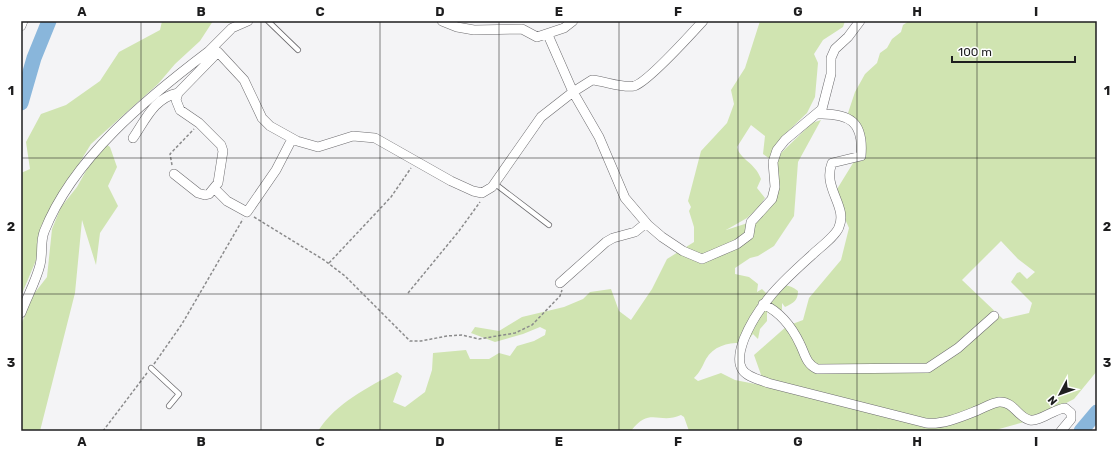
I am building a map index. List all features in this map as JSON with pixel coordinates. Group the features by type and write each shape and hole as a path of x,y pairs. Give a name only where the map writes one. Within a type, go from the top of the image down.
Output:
{"street":[{"path":"21,26 23,21"},
{"path":"21,313 40,266 45,231 73,180 102,144 155,95 209,51 232,28 248,21"},
{"path":"442,21 465,29 519,29 538,37 548,35 571,22"},
{"path":"209,51 212,50 218,52 244,80 262,118 270,126 292,139 304,144 318,147 353,136 367,136 383,142 451,181 473,191 482,193 489,189 494,183 541,117 573,92 592,80 628,86 640,84 680,47 703,21"},
{"path":"548,35 573,92 596,131 621,190 646,223 673,245 702,259 737,244 749,235 751,222 772,199 775,187 773,162 777,150 800,126 818,114 822,109 831,74 831,58 835,49 848,37 860,21"},
{"path":"174,174 201,194 209,194 214,188 220,175 223,149 199,123 178,107 176,100 178,93 218,52"},
{"path":"133,138 158,102 165,97 178,93"},
{"path":"818,114 846,116 855,125 862,143 861,156 832,163 828,172 829,181 840,211 839,227 830,238 776,287 763,304 747,331 740,360 742,369 748,375 768,383 936,424 976,411 993,403 1002,402 1017,410 1027,420 1033,421 1065,408 1070,412 1072,419 1062,431"},
{"path":"214,188 227,201 247,212 276,170 292,139"},
{"path":"560,283 606,242 613,238 635,232 646,223"},
{"path":"763,304 775,310 792,328 807,360 811,366 817,369 928,368 958,348 994,316"}],"lane":[{"path":"268,21 298,50"},
{"path":"494,183 549,225"},
{"path":"151,368 179,394 169,406"}],"path":[{"path":"174,174 170,154 199,123"},
{"path":"329,263 390,197 415,160"},
{"path":"408,292 460,231 478,205 482,193"},
{"path":"103,431 182,324 247,212 329,263 346,276 406,338 416,342 447,336 462,335 479,339 515,333 532,325 560,296 562,288 560,283"}],"green space":[{"path":"162,21 213,21 200,41 175,64 158,84 91,144 41,226 37,258 21,296 21,173 30,169 26,142 41,114 66,105 100,81 119,52 160,30"},
{"path":"213,21 231,21 229,23"},
{"path":"760,21 845,21 843,27 823,40 814,54 818,63 815,97 807,113 784,135 770,159 763,154 765,136 751,125 737,147 741,155 758,173 761,179 757,188 765,198 758,208 747,218 726,230 754,221 764,215 777,161 781,153 812,123 821,120 798,162 794,216 774,246 758,256 750,258 735,268 735,274 749,277 758,284 757,292 762,289 766,293 778,286 790,286 798,291 796,299 793,303 785,307 782,303 782,310 772,315 767,312 767,321 760,329 758,339 753,334 746,343 723,345 714,350 709,354 694,378 698,381 721,373 735,380 765,386 754,355 787,326 803,320 809,298 841,260 849,228 834,194 858,155 861,135 848,113 855,92 865,74 877,63 880,53 887,48 892,39 901,32 903,25 909,21 1097,21 1097,371 1074,399 1035,419 992,431 884,431 876,428 883,431 689,431 684,417 681,415 673,418 655,417 644,419 631,431 318,431 325,421 343,404 364,390 397,372 402,376 393,402 405,407 425,392 432,370 433,353 466,350 470,359 489,359 499,353 510,356 517,346 534,341 545,335 546,330 540,327 523,334 495,342 471,333 475,327 499,331 522,317 564,307 583,299 590,292 611,289 619,311 631,320 652,289 667,259 694,242 694,227 689,211 691,207 688,201 701,151 727,123 734,104 731,90 745,68","holes":["1001,241 1018,259 1035,272 1027,279 1020,272 1017,273 1011,282 1032,303 1029,313 1003,319 962,280"]},
{"path":"106,144 110,147 117,167 108,186 118,206 100,233 96,265 82,220 75,293 40,431 21,431 21,325 33,295 47,277 52,229 61,207 77,187 87,169"}],"waterway":[{"path":"21,103 34,58 49,21"},
{"path":"1081,431 1097,412"}]}
